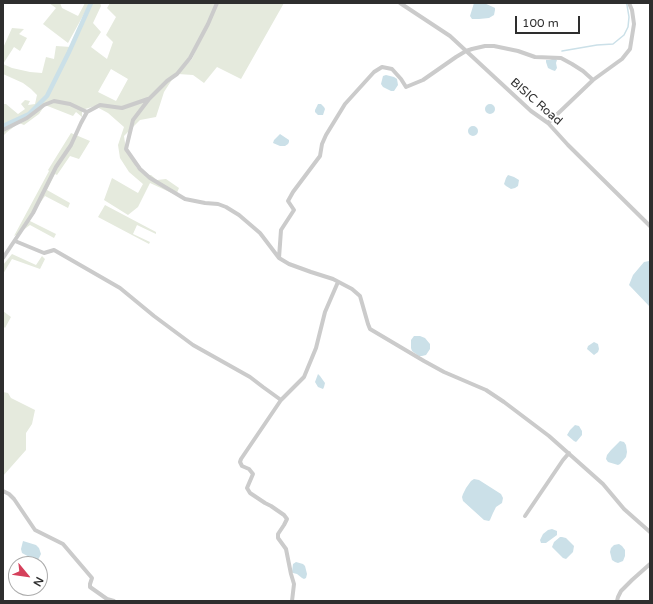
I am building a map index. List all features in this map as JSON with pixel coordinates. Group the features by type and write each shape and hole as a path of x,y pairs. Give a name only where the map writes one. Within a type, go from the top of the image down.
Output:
{"street":[{"path":"217,3 190,58 177,74 167,81 149,99 133,120 126,149 140,169 150,178 185,199 218,204 226,207 239,215 260,233 279,258 300,268 326,276 352,289 360,296 370,329 444,372 486,390 527,419 603,484 624,509 650,532"},
{"name":"BISIC Road","path":"400,3 450,36 531,111 548,123 568,145 650,226"},
{"path":"548,123 593,80 622,59 630,49 634,24 632,10 629,3"},
{"path":"279,258 281,230 294,210 288,201 320,156 322,144 326,135 345,104 374,72 382,67 392,69 406,87 423,80 456,57 472,49 485,46 494,46 518,51 535,57 560,58 572,64 593,80"},
{"path":"3,258 33,212 56,167 71,145 87,112 100,105 122,108 149,99"},
{"path":"3,130 27,118 44,105 54,101 70,104 87,112"},
{"path":"15,241 44,253 54,250 120,288 193,345 250,377 280,400"},
{"path":"292,601 294,584 286,549 278,538 278,534 287,519 284,515 250,493 247,488 253,474 249,469 242,466 240,462 280,400 304,377 316,348 325,312 338,282"},
{"path":"525,516 563,460 569,454"},
{"path":"3,491 14,499 34,530 63,544 92,578 90,587 114,601"},
{"path":"617,601 621,591 650,564"}],"shaded area":[{"path":"49,3 60,3 62,8 78,16 85,3 90,3 68,43 43,24 56,8"},
{"path":"91,3 100,3 101,6 93,23 101,32 91,47 107,59 113,42 106,35 116,17 107,8 110,3 217,3 190,58 175,75 164,92 156,117 140,120 124,136 126,150 133,157 136,167 144,175 151,175 157,180 166,179 179,188 176,195 150,183 138,207 128,215 104,200 112,178 138,193 143,184 129,172 120,158 118,145 124,127 108,113 95,106 82,110 82,117 76,112 73,116 45,105 39,114 24,125 19,123 3,136 3,104 6,104 18,114 25,109 21,104 25,100 30,101 28,105 35,104 37,95 23,83 3,74 3,64 12,68 42,73 46,57 54,59 56,46 71,47","holes":["111,69 128,79 116,101 98,92"]},
{"path":"218,3 284,3 241,79 217,67 204,83 193,75 178,74 192,59"},
{"path":"12,28 24,29 19,34 27,38 20,51 14,47 3,64 3,48"},
{"path":"71,133 90,141 79,159 70,156 57,175 55,174 47,190 70,203 68,208 45,196 28,220 56,234 54,238 30,225 14,236 49,171 48,170"},
{"path":"105,205 156,232 156,234 137,225 133,234 150,242 149,244 98,217"},
{"path":"12,254 36,265 42,256 45,259 40,269 12,259 3,274 3,265"},
{"path":"3,311 11,317 5,328 3,326"},
{"path":"3,392 8,393 11,398 35,410 32,424 26,433 26,450 3,476"}],"water":[{"path":"474,3 484,3 495,8 494,15 489,18 472,19 470,16"},
{"path":"554,58 557,60 557,68 555,71 548,68 546,62 546,60"},
{"path":"386,75 397,79 398,85 394,91 383,87 381,84 383,76"},
{"path":"318,104 321,104 325,109 323,115 318,115 315,112"},
{"path":"490,104 495,109 490,114 485,109"},
{"path":"473,126 478,131 473,136 468,131"},
{"path":"280,134 289,140 288,144 285,146 280,146 273,143"},
{"path":"508,175 519,180 518,186 511,189 504,184"},
{"path":"650,261 650,307 629,285 633,275 644,262"},
{"path":"414,336 425,338 430,344 430,349 426,355 419,356 412,351 411,340"},
{"path":"594,342 598,344 599,349 594,355 587,349 588,346"},
{"path":"318,374 325,383 323,389 318,387 315,382"},
{"path":"575,425 579,426 582,431 582,435 576,442 567,435"},
{"path":"620,441 624,442 626,445 626,457 618,465 608,462 606,459 607,455"},
{"path":"474,479 479,480 501,494 503,498 502,503 496,507 489,521 484,520 463,501 462,497 466,488"},
{"path":"552,529 557,531 557,535 546,543 541,543 540,540 543,534"},
{"path":"560,537 566,538 574,546 573,552 566,559 552,547 554,542"},
{"path":"23,541 36,545 41,554 40,556 28,556 22,553 21,549"},
{"path":"619,544 625,550 625,556 623,561 618,563 612,560 610,552 614,545"},
{"path":"296,562 305,566 307,574 306,578 304,579 292,572 293,564"}],"waterway":[{"path":"3,126 29,114 47,96 91,3"},
{"path":"562,51 613,44 624,35 628,27 629,17 626,3"}]}
